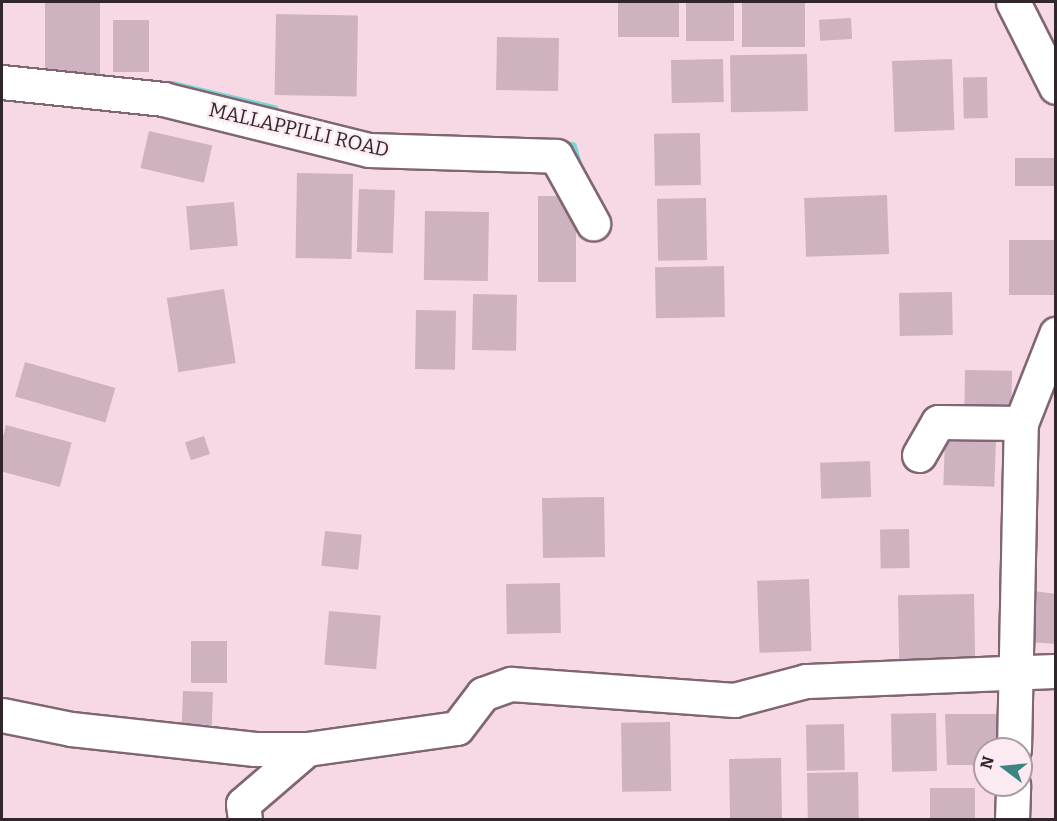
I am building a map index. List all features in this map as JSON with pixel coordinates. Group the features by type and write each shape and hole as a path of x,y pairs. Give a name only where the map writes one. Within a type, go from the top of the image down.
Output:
{"street":[{"path":"1012,2 1056,87"},
{"name":"MALLAPPILLI ROAD","path":"2,82 163,99 369,150 556,156 594,223"},
{"path":"1014,737 1021,423 1056,334"},
{"path":"919,455 938,422 1021,423"},
{"path":"2,716 71,729 216,745 307,749 457,728 483,694 511,684 734,700 807,681 1016,675 1056,671"},
{"path":"239,814 307,749"},
{"path":"1012,819 1013,797"}],"building":[{"path":"45,2 100,2 100,79 45,79"},
{"path":"618,2 679,2 679,37 618,37"},
{"path":"686,2 734,2 734,41 686,41"},
{"path":"742,2 805,2 805,47 742,47"},
{"path":"276,14 358,15 357,96 275,95"},
{"path":"851,18 852,39 820,41 819,20"},
{"path":"113,20 149,20 149,72 113,72"},
{"path":"497,37 559,38 558,91 496,90"},
{"path":"807,54 808,111 731,112 730,55"},
{"path":"723,59 724,102 672,103 671,60"},
{"path":"952,59 954,130 895,132 892,61"},
{"path":"963,77 987,77 988,118 964,118"},
{"path":"149,131 212,146 204,183 140,168"},
{"path":"700,133 701,185 655,186 654,134"},
{"path":"1015,158 1056,158 1056,186 1015,186"},
{"path":"297,173 353,174 352,259 296,258"},
{"path":"359,189 395,190 393,253 357,252"},
{"path":"887,195 889,254 806,257 804,198"},
{"path":"538,196 576,196 576,282 538,282"},
{"path":"706,198 707,260 658,261 657,199"},
{"path":"234,202 238,246 190,250 186,206"},
{"path":"425,211 489,212 488,281 424,280"},
{"path":"1009,240 1056,240 1056,295 1009,295"},
{"path":"724,266 725,317 656,318 655,267"},
{"path":"224,289 236,363 178,372 167,298"},
{"path":"952,292 953,335 900,336 899,293"},
{"path":"473,294 517,295 516,351 472,350"},
{"path":"416,310 456,311 455,370 415,369"},
{"path":"25,362 115,388 105,423 15,397"},
{"path":"965,370 1012,371 1011,419 964,418"},
{"path":"6,425 72,443 60,487 2,472 2,440"},
{"path":"204,436 210,454 191,460 185,442"},
{"path":"945,438 996,440 994,487 943,485"},
{"path":"870,461 871,497 821,499 820,463"},
{"path":"604,497 605,557 543,558 542,498"},
{"path":"909,529 910,568 881,569 880,530"},
{"path":"325,531 362,535 358,570 321,566"},
{"path":"809,579 812,651 760,653 757,581"},
{"path":"560,583 561,633 507,634 506,584"},
{"path":"1034,591 1056,594 1056,644 1030,642"},
{"path":"974,594 975,661 899,662 898,595"},
{"path":"329,611 381,616 376,669 324,665"},
{"path":"191,641 227,641 227,683 191,683"},
{"path":"183,691 213,692 212,725 182,724"},
{"path":"936,713 937,771 892,772 891,714"},
{"path":"945,714 1000,714 1000,737 973,737 973,765 947,765"},
{"path":"670,722 671,791 622,792 621,723"},
{"path":"844,724 845,770 807,771 806,725"},
{"path":"781,758 782,820 730,820 729,759"},
{"path":"858,772 859,820 808,820 807,773"},
{"path":"930,788 973,788 975,820 930,820"}],"waterway":[{"path":"173,86 274,110"},
{"path":"556,145 572,147 578,168"}]}
